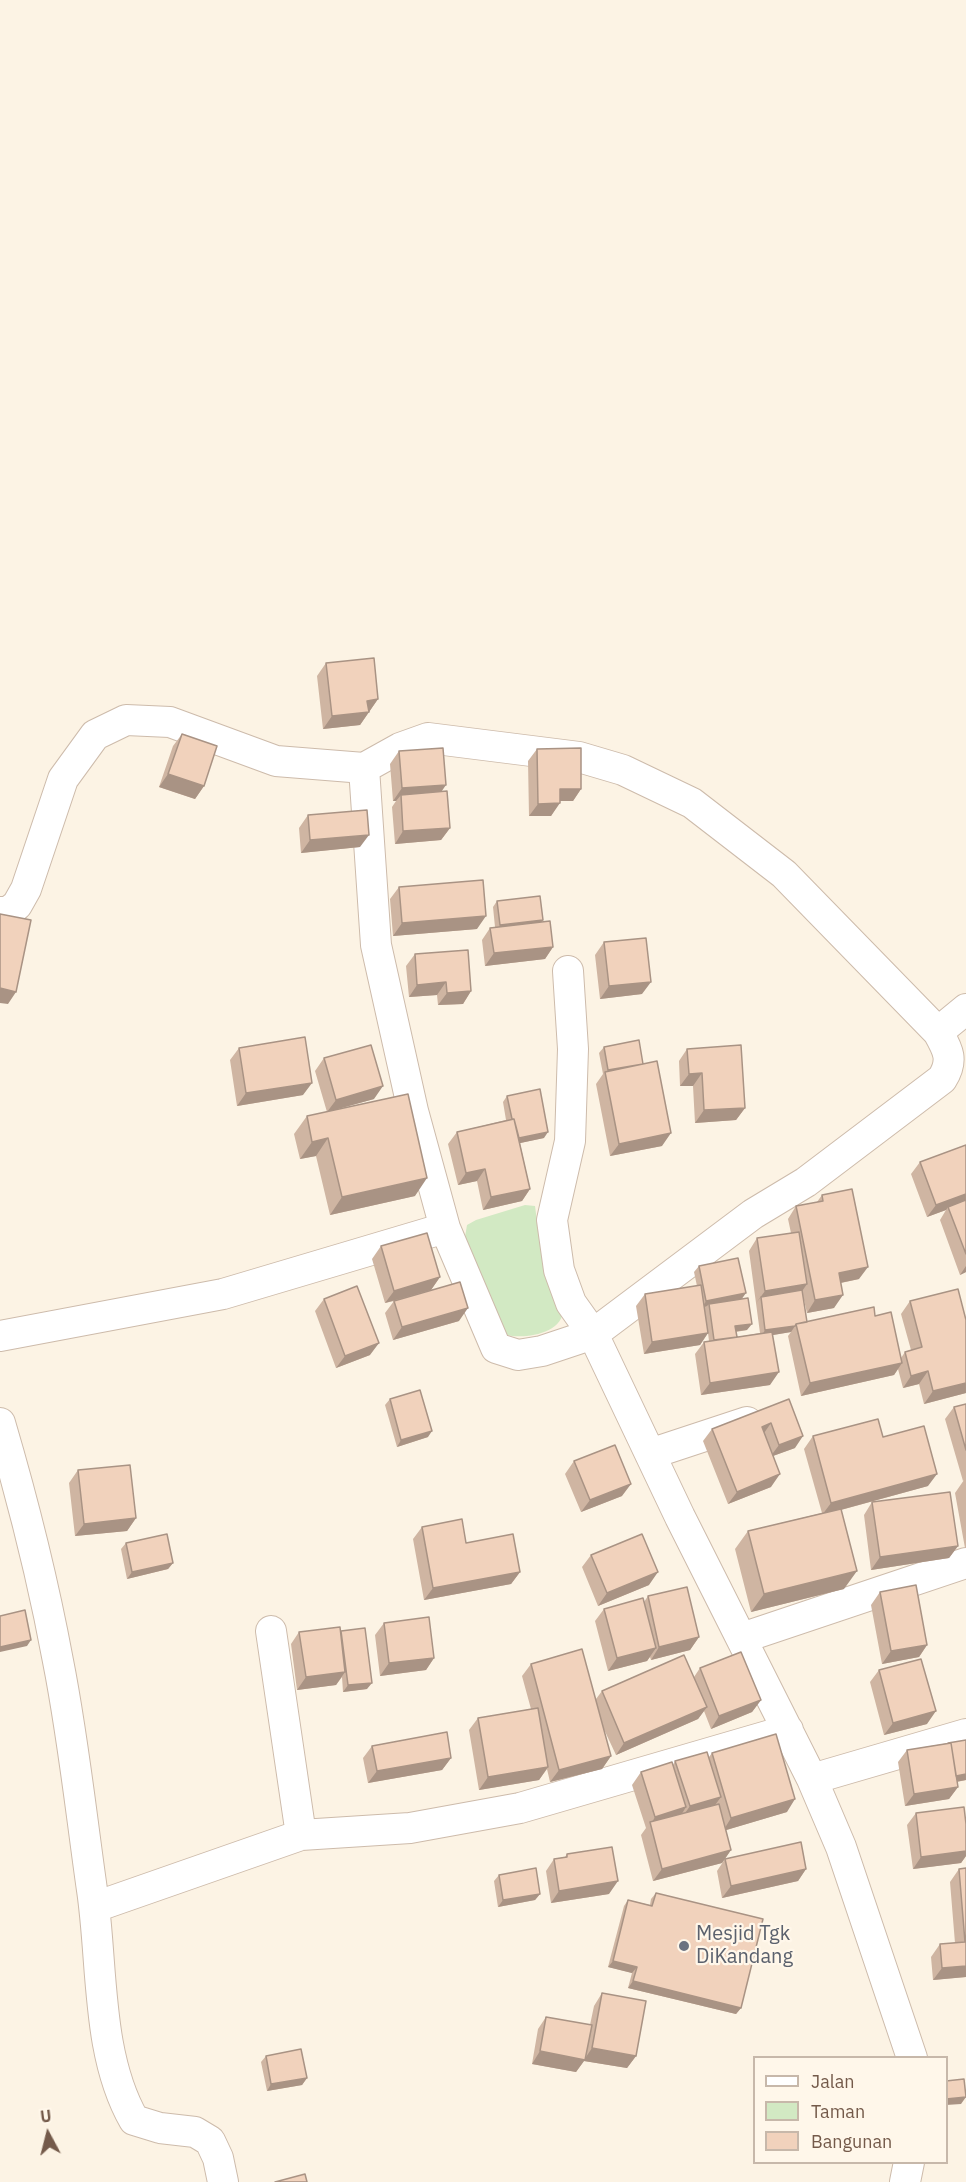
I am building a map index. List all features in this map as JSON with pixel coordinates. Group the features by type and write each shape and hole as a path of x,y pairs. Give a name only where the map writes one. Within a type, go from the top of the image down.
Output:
{"street":[{"path":"0,912 8,912 17,905 26,889 63,779 95,735 126,720 170,722 276,761 364,768 400,748 428,738 579,757 623,770 692,803 784,874 938,1032 949,1052 950,1067 942,1079 806,1182 753,1214 593,1334 542,1351 518,1355 496,1348 445,1227 413,1111 376,945 364,768"},
{"path":"568,971 573,1049 570,1141 552,1220 559,1270 570,1303 593,1334 650,1454 812,1779 841,1847 911,2056"},
{"path":"938,1032 966,1009"},
{"path":"0,1336 224,1294 445,1227"},
{"path":"650,1454 777,1412"},
{"path":"0,1423 23,1499 59,1662 95,1907 102,1989 112,2059 124,2102 134,2120 160,2128 195,2132 210,2141 218,2158 223,2182"},
{"path":"742,1638 966,1563"},
{"path":"271,1631 301,1835"},
{"path":"95,1907 301,1835 410,1828 520,1808 788,1730"},
{"path":"812,1779 966,1734"},
{"path":"904,2182 909,2164"}],"green space":[{"path":"525,1205 535,1206 542,1248 563,1309 561,1318 549,1330 530,1336 510,1336 503,1334 465,1237 467,1225 476,1220"}],"building":[{"path":"374,658 378,699 367,701 369,712 332,716 326,663"},
{"path":"182,734 217,746 204,786 168,774"},
{"path":"443,748 446,785 402,788 399,751"},
{"path":"581,748 581,789 560,789 560,803 538,804 537,749"},
{"path":"447,791 450,828 403,831 401,795"},
{"path":"367,810 369,835 310,840 308,815"},
{"path":"483,880 486,916 402,923 399,887"},
{"path":"540,896 543,920 500,925 497,901"},
{"path":"0,914 31,920 16,992 0,988"},
{"path":"550,921 553,947 494,953 490,928"},
{"path":"646,938 651,982 609,986 604,942"},
{"path":"468,950 471,991 447,993 446,982 417,985 415,954"},
{"path":"305,1037 312,1083 246,1093 239,1048"},
{"path":"639,1040 643,1064 608,1070 604,1047"},
{"path":"371,1045 383,1086 336,1100 324,1058"},
{"path":"741,1045 745,1108 704,1110 702,1073 689,1074 687,1049"},
{"path":"657,1061 671,1133 619,1144 605,1072"},
{"path":"540,1089 548,1132 519,1138 507,1096"},
{"path":"408,1094 427,1178 342,1197 328,1138 312,1142 307,1116"},
{"path":"514,1119 530,1189 491,1197 485,1169 466,1173 457,1132"},
{"path":"966,1145 966,1194 936,1205 920,1162"},
{"path":"852,1189 868,1267 839,1273 843,1295 815,1300 796,1206 823,1201 822,1195"},
{"path":"966,1200 966,1254 948,1207"},
{"path":"799,1232 807,1284 765,1291 757,1238"},
{"path":"427,1233 440,1277 394,1291 381,1246"},
{"path":"738,1258 746,1293 706,1301 699,1266"},
{"path":"460,1282 468,1308 402,1327 394,1301"},
{"path":"701,1285 708,1333 652,1342 645,1294"},
{"path":"357,1286 379,1343 345,1356 324,1299"},
{"path":"958,1289 966,1320 966,1383 933,1391 928,1371 911,1376 905,1352 922,1347 910,1301"},
{"path":"802,1290 807,1322 765,1330 761,1297"},
{"path":"748,1298 752,1324 735,1326 737,1337 714,1340 709,1304"},
{"path":"874,1307 875,1316 891,1312 902,1363 810,1383 796,1324"},
{"path":"772,1332 779,1372 710,1383 704,1342"},
{"path":"420,1390 432,1431 401,1440 390,1399"},
{"path":"789,1399 803,1436 779,1445 771,1423 762,1427 780,1474 737,1492 712,1429"},
{"path":"966,1404 966,1450 954,1407"},
{"path":"878,1419 883,1437 924,1426 937,1474 831,1503 813,1436"},
{"path":"615,1445 631,1484 590,1500 574,1461"},
{"path":"130,1465 136,1518 84,1524 78,1470"},
{"path":"950,1492 958,1546 880,1557 872,1502"},
{"path":"841,1509 857,1571 764,1594 748,1531"},
{"path":"462,1519 466,1543 513,1534 520,1572 433,1588 422,1527"},
{"path":"167,1534 173,1563 132,1572 126,1543"},
{"path":"642,1534 658,1572 607,1593 591,1555"},
{"path":"916,1585 927,1645 891,1651 880,1592"},
{"path":"687,1587 699,1637 659,1647 648,1596"},
{"path":"643,1598 656,1648 617,1658 604,1609"},
{"path":"25,1610 31,1640 0,1647 0,1616"},
{"path":"429,1617 434,1658 389,1663 384,1623"},
{"path":"340,1627 345,1672 306,1677 299,1632"},
{"path":"365,1628 372,1683 348,1685 341,1631"},
{"path":"582,1649 611,1756 559,1770 531,1664"},
{"path":"741,1652 761,1700 719,1716 700,1668"},
{"path":"684,1655 707,1707 624,1743 602,1691"},
{"path":"921,1659 936,1711 893,1723 879,1670"},
{"path":"538,1708 548,1767 488,1777 478,1718"},
{"path":"447,1732 451,1758 377,1771 372,1746"},
{"path":"776,1734 795,1799 731,1818 712,1753"},
{"path":"966,1740 966,1774 956,1776 951,1743 948,1743"},
{"path":"951,1743 958,1787 914,1794 907,1750"},
{"path":"707,1752 721,1797 690,1806 675,1761"},
{"path":"672,1762 686,1807 655,1817 641,1772"},
{"path":"719,1804 731,1850 662,1869 650,1822"},
{"path":"964,1807 966,1851 921,1857 916,1813"},
{"path":"801,1842 806,1869 731,1886 725,1859"},
{"path":"612,1847 618,1881 559,1891 554,1859 567,1857 567,1854"},
{"path":"536,1868 540,1894 503,1900 499,1875"},
{"path":"966,1868 966,1966 942,1968 940,1944 965,1942 959,1869"},
{"name":"Mesjid Tgk DiKandang","path":"656,1893 763,1919 741,2008 633,1981 637,1967 613,1961 628,1900 652,1906"},
{"path":"602,1993 646,2001 636,2056 592,2048"},
{"path":"546,2017 592,2025 585,2060 540,2051"},
{"path":"301,2049 307,2078 271,2084 266,2056"},
{"path":"964,2079 966,2097 948,2099 948,2081"},
{"path":"305,2174 307,2182 275,2182"}],"place":[{"name":"Mesjid Tgk DiKandang","path":"684,1946"}]}
